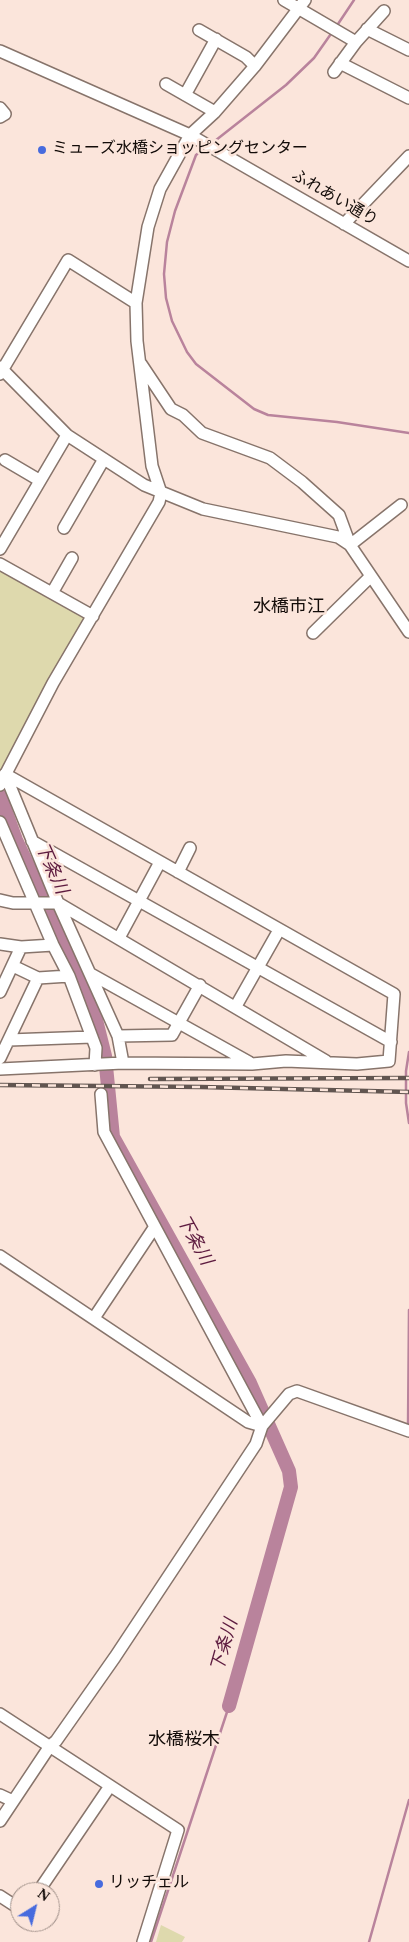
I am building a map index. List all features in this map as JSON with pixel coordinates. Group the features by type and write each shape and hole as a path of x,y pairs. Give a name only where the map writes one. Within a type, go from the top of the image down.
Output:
{"street":[{"path":"284,0 302,4 356,42"},
{"path":"2,780 53,683 159,502 161,493 152,466 139,360 136,303 148,227 160,189 190,135 215,112 255,66 302,4"},
{"path":"384,11 356,42 337,67 409,98"},
{"path":"367,29 409,50"},
{"path":"199,30 246,57 255,66"},
{"path":"185,95 216,40"},
{"name":"ふれあい通り","path":"0,50 190,135 409,261"},
{"path":"166,84 215,112"},
{"path":"0,108 4,114 0,117"},
{"path":"344,224 409,156"},
{"path":"136,303 68,260 1,370 67,435 161,493 203,509 328,534 350,545"},
{"path":"139,360 171,409 183,416 202,433 270,458 302,482 339,515 350,545 409,632"},
{"path":"0,549 67,435"},
{"path":"64,528 104,459"},
{"path":"5,460 39,480"},
{"path":"350,545 401,505"},
{"path":"52,593 72,558"},
{"path":"0,564 93,616"},
{"path":"313,633 370,577"},
{"path":"2,780 32,841 56,903 91,974 118,1036 120,1063"},
{"path":"0,1069 120,1063 252,1064 286,1061 357,1064 389,1061 392,1042 394,994 160,862 2,780"},
{"path":"0,822 37,902 53,945 69,976 96,1048 98,1065"},
{"path":"32,841 392,1042"},
{"path":"178,872 190,848"},
{"path":"119,938 160,862"},
{"path":"0,900 13,903 56,903 236,1006 328,1062"},
{"path":"236,1006 279,930"},
{"path":"0,944 21,947 53,945"},
{"path":"0,992 21,947"},
{"path":"13,966 38,978 69,976"},
{"path":"91,974 252,1064"},
{"path":"0,1058 38,978"},
{"path":"118,1036 172,1035 200,985"},
{"path":"9,1040 92,1037"},
{"path":"101,1094 104,1132 262,1426"},
{"path":"94,1318 154,1228"},
{"path":"0,1256 248,1422 262,1426"},
{"path":"0,1821 50,1746 56,1741 115,1657 256,1444 262,1426 289,1394 297,1391 409,1431"},
{"path":"0,1714 178,1830 149,1936"},
{"path":"45,1882 110,1786"},
{"path":"0,1795 13,1802"}],"shaded area":[{"path":"0,564 93,616 0,773"},
{"path":"161,1925 185,1937 182,1942 156,1942"}],"waterway":[{"path":"336,27 354,0"},
{"path":"211,144 286,85 314,58 333,31"},
{"path":"205,148 196,155 175,211 167,242 164,274 166,298 172,321 187,352 196,364 254,409 268,415 337,422 409,433"},
{"name":"下条川","path":"0,796 16,840 66,947 96,1020 105,1056 113,1137 250,1383 289,1471 291,1487 229,1706"},
{"path":"409,1052 406,1071 406,1103 409,1123"},
{"path":"408,1426 409,1310"},
{"path":"151,1942 229,1706"},
{"path":"369,1942 409,1800"}],"railway":[{"path":"150,1079 409,1078"},
{"path":"0,1085 409,1092"}],"place":[{"name":"ミューズ水橋ショッピングセンター","path":"42,150"},
{"name":"リッチェル","path":"99,1884"}],"district":[{"name":"水橋市江","path":"289,608"},
{"name":"水橋桜木","path":"184,1741"}]}
